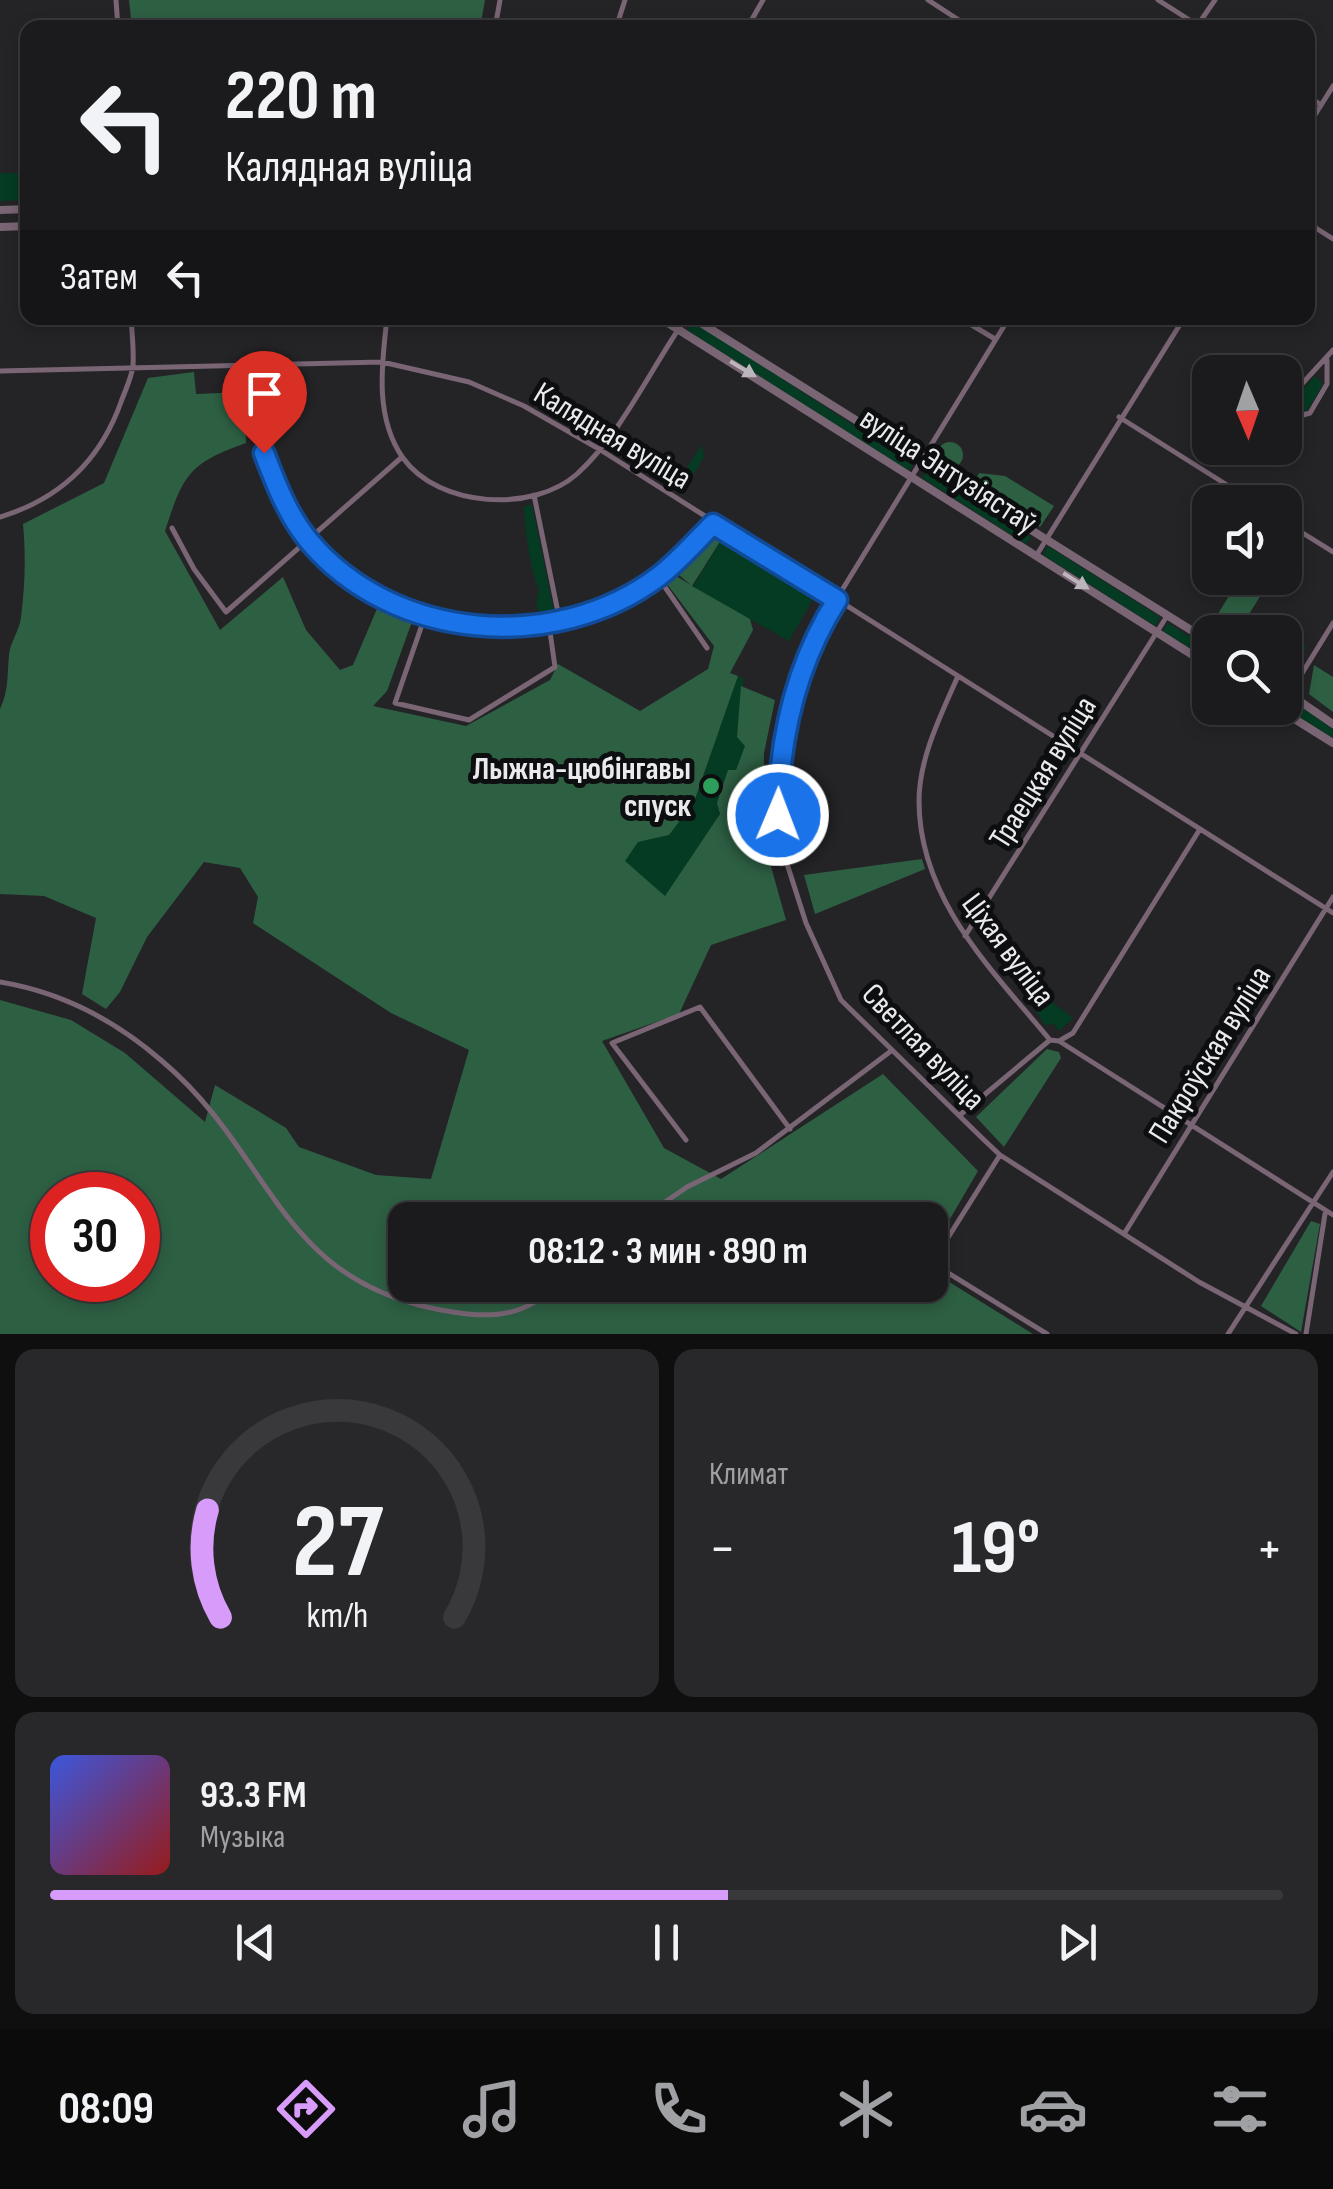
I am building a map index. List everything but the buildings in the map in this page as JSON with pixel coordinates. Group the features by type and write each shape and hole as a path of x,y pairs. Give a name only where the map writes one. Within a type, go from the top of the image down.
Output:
{"street":[{"path":"928,0 959,20"},
{"path":"1158,0 1188,20"},
{"path":"1315,114 1333,86"},
{"path":"1315,100 1321,104"},
{"path":"0,517 42,500 79,475 112,427 133,368 131,325"},
{"path":"386,325 383,405 402,457 421,475 456,493 483,499 534,495 562,485 599,449 682,325"},
{"name":"вуліца Энтузіястаў","path":"671,325 1192,655"},
{"name":"вуліца Энтузіястаў","path":"700,325 1192,631"},
{"path":"972,325 995,339"},
{"name":"Светлая вуліца","path":"1004,325 808,650 784,729 779,760 781,844 806,923 841,1000 1000,1156 1245,1310 1296,1334"},
{"path":"1036,556 1179,325"},
{"path":"1327,360 1324,393 1310,413 1295,414 1288,408 1289,398 1333,350"},
{"name":"Калядная вуліца","path":"0,371 382,362 469,382 524,406 599,449 1333,913"},
{"path":"249,367 264,453 283,504 308,540 378,596 425,616 518,628 560,622 658,577 713,524"},
{"path":"1119,417 1227,485"},
{"path":"172,528 194,569 226,612 402,457"},
{"path":"534,495 560,622"},
{"path":"1302,533 1333,552"},
{"path":"658,577 707,648"},
{"path":"425,616 394,699 400,706 468,720 555,667 549,625"},
{"name":"Траецкая вуліца","path":"965,936 1167,616"},
{"path":"1302,672 1333,623"},
{"name":"Ціхая вуліца","path":"958,676 932,734 919,800 926,854 940,894 965,936 1050,1040 1059,1041 1329,1214"},
{"path":"1302,710 1333,724"},
{"path":"1302,718 1333,743"},
{"path":"1059,1041 1073,1034 1200,829"},
{"name":"Пакроўская вуліца","path":"1123,1235 1333,897"},
{"path":"0,982 22,986 110,1019 162,1061 204,1104 304,1237 343,1274 388,1298"},
{"path":"686,1140 612,1043 700,1007 790,1128"},
{"path":"960,1115 1050,1040"},
{"path":"665,1202 687,1187 712,1178 790,1128 892,1051"},
{"path":"1000,1156 932,1263 1047,1334"},
{"path":"1228,1334 1333,1172"},
{"path":"1306,1334 1329,1214"},
{"path":"404,1302 435,1310 500,1317 535,1302"}],"green space":[{"path":"129,0 485,0 481,20 131,20"},
{"path":"0,173 20,173 20,200 0,201"},
{"path":"699,325 912,463 912,468 907,470 687,330"},
{"path":"194,372 196,394 244,392 246,443 212,457 191,474 177,496 165,531 220,630 283,577 306,630 340,670 353,665 379,604 414,616 387,691 373,706 466,726 550,680 558,664 640,711 708,669 714,646 664,580 671,573 691,585 679,575 714,536 721,540 692,586 750,619 753,630 730,673 738,676 694,802 669,835 638,842 625,861 665,896 720,814 717,803 728,770 736,770 745,746 737,737 741,686 775,700 764,753 763,838 786,920 711,945 679,1014 602,1041 664,1148 721,1179 883,1074 978,1171 948,1222 948,1202 388,1202 388,1302 948,1302 948,1281 1033,1334 0,1334 0,1000 71,1020 125,1053 205,1122 215,1085 286,1128 299,1147 376,1175 431,1179 469,1050 391,1013 253,923 258,897 240,868 204,862 147,937 120,992 106,1009 82,994 96,918 44,896 0,894 0,709 10,650 21,617 25,571 23,524 104,483 148,378"},
{"path":"1315,376 1323,384 1307,411 1302,410 1302,391"},
{"path":"950,442 959,446 963,455 959,464 950,468 941,464 937,455 941,446"},
{"path":"702,445 704,457 683,492 675,486"},
{"path":"928,471 1031,537 1026,544 922,478"},
{"path":"979,473 1005,476 1054,506 1040,527 974,484"},
{"path":"532,505 554,611 549,621 542,621 536,605 539,590 524,514 524,506"},
{"path":"721,540 815,595 789,641 693,587"},
{"path":"1048,546 1160,617 1155,626 1043,555"},
{"path":"1230,595 1261,595 1249,615 1217,615"},
{"path":"1168,623 1192,638 1192,650 1163,631"},
{"path":"1314,665 1333,677 1333,712 1309,694"},
{"name":"Лыжна-цюбінгавы спуск","path":"738,676 744,679 737,736 746,745 736,770 728,771 718,803 720,814 665,897 624,861 638,842 694,802"},
{"path":"1302,706 1333,730 1333,738 1302,719"},
{"path":"922,859 925,869 815,914 804,875"},
{"path":"1041,994 1073,1018 1059,1031 1053,1024 1045,1025 1031,1003"},
{"path":"1047,1049 1059,1052 1061,1058 1004,1147 976,1117"},
{"path":"1311,1221 1320,1224 1301,1332 1261,1306"}],"place":[{"name":"Лыжна-цюбінгавы спуск","path":"711,786"}],"route":[{"path":"264,453 283,504 308,540 378,596 425,616 518,628 580,616 658,577 713,524 837,600 808,650 784,729 778,815"}]}
